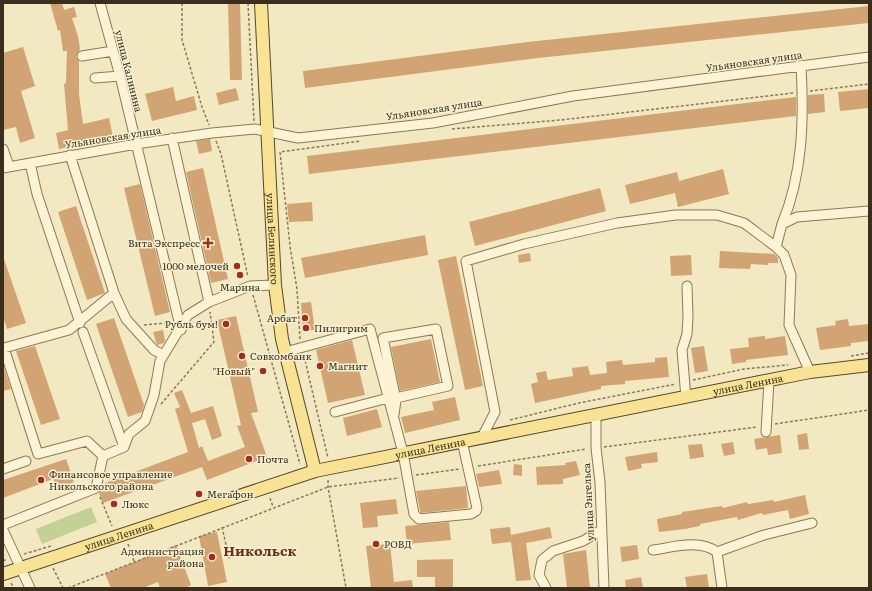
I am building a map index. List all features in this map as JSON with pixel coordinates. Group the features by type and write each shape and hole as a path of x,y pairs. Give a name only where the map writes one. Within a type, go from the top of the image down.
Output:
{"main road":[{"name":"улица Белинского","path":"261,3 275,285 285,352 315,471"},
{"name":"улица Ленина","path":"3,574 315,471 328,464 403,453 596,414 686,398 810,372 869,366"}],"street":[{"name":"улица Калинина","path":"100,3 120,76 181,330"},
{"path":"82,56 113,51"},
{"name":"Ульяновская улица","path":"6,167 172,138 212,133 255,129 298,138 433,123 572,96 801,65 869,58"},
{"path":"776,246 782,224 793,199 803,132 801,65"},
{"path":"95,78 120,76"},
{"path":"172,138 209,302"},
{"path":"3,149 6,167"},
{"path":"70,155 114,293 126,320 154,350 163,355"},
{"path":"30,163 37,194 80,323"},
{"path":"782,224 797,217 869,211"},
{"path":"482,437 495,412 466,261 524,244 617,223 676,215 718,215 744,223 776,246 784,255 791,274 789,325 810,372"},
{"path":"103,456 124,446 129,434 145,421 163,355 181,330 188,315 209,302 250,286 275,285"},
{"path":"686,286 688,316 682,350 686,398"},
{"path":"103,456 87,441 38,454 4,348 69,330 80,323 114,293"},
{"path":"285,352 370,329 392,398"},
{"path":"335,412 392,398 448,386 436,329 383,338 392,398 393,419 403,453 414,514 416,517 423,520 473,514 477,508 462,441"},
{"path":"83,332 124,446"},
{"path":"766,432 769,381"},
{"name":"улица Энгельса","path":"596,414 596,448 600,482 604,588"},
{"path":"3,525 96,488 103,456"},
{"path":"3,469 26,461"},
{"path":"717,552 764,535 812,523"},
{"path":"3,530 30,588"},
{"path":"546,588 539,575 542,560 553,552 583,541 601,530"},
{"path":"653,550 696,544 710,546 717,552 722,588"}],"path":[{"path":"182,3 182,40 202,106 221,154 250,286 301,467"},
{"path":"248,3 255,129"},
{"path":"450,130 561,120 869,84"},
{"path":"346,588 328,487 328,464 299,334 297,289 290,246 280,152 364,141"},
{"path":"161,404 214,342 209,302"},
{"path":"132,326 166,322 181,330"},
{"path":"96,488 112,526"},
{"path":"222,527 229,558 254,549"}],"green space":[{"path":"91,507 97,522 42,544 36,529"}],"building":[{"path":"50,3 62,3 64,10 74,7 77,17 72,18 78,36 80,49 76,57 79,61 79,94 83,124 109,118 113,137 59,149 56,133 68,130 64,84 66,83 67,51 63,51 60,30 58,31"},
{"path":"228,3 240,3 242,80 230,80"},
{"path":"869,6 869,23 538,58 305,88 303,71 528,42"},
{"path":"23,47 35,86 21,91 35,138 20,143 16,127 3,130 3,53"},
{"path":"173,87 176,101 194,96 197,110 152,121 145,94"},
{"path":"236,88 239,100 219,105 216,93"},
{"path":"869,89 869,108 840,111 838,92"},
{"path":"824,94 825,112 808,114 808,95"},
{"path":"796,97 796,116 309,174 307,156"},
{"path":"210,139 212,151 199,154 196,141"},
{"path":"203,168 228,279 211,283 186,172"},
{"path":"723,169 729,194 678,207 675,193 630,204 625,185 677,172 679,181"},
{"path":"140,184 170,312 155,316 124,188"},
{"path":"600,188 606,211 475,246 469,222"},
{"path":"312,202 313,221 289,222 287,204"},
{"path":"76,206 105,293 87,300 58,212"},
{"path":"425,235 428,255 305,278 301,258"},
{"path":"720,251 774,254 778,258 778,263 768,263 768,265 751,264 750,269 719,268"},
{"path":"530,253 531,261 519,263 518,255"},
{"path":"691,255 692,275 671,276 670,256"},
{"path":"456,256 483,386 465,390 438,260"},
{"path":"3,259 26,323 7,329 3,317"},
{"path":"311,302 315,330 303,331 301,303"},
{"path":"236,316 258,412 251,413 267,457 207,480 202,467 103,503 99,493 103,484 188,452 175,409 180,407 174,393 182,390 191,413 213,406 222,436 212,440 205,419 192,423 199,448 202,446 208,461 245,447 237,426 241,425 217,320"},
{"path":"114,318 144,405 142,412 128,417 96,324"},
{"path":"848,319 849,326 869,324 869,341 851,343 851,346 820,350 816,328 836,325 835,321"},
{"path":"163,330 165,341 164,343 157,345 153,332"},
{"path":"765,336 765,339 785,336 788,355 746,360 746,362 732,364 730,349 749,347 748,338"},
{"path":"431,339 440,382 400,391 391,347"},
{"path":"352,340 365,395 328,403 316,350"},
{"path":"35,346 60,419 41,425 16,351"},
{"path":"704,346 708,371 695,373 691,348"},
{"path":"667,357 669,377 625,381 625,384 601,386 601,389 535,403 531,384 538,382 536,373 546,371 548,380 573,376 572,368 588,366 590,375 607,373 606,362 622,360 623,365 655,362 655,358"},
{"path":"3,365 11,389 3,391"},
{"path":"455,397 460,420 405,433 401,417 434,410 432,402"},
{"path":"377,409 382,427 347,436 343,418"},
{"path":"807,433 809,449 799,450 797,435"},
{"path":"780,435 782,453 768,455 767,448 756,450 754,439"},
{"path":"733,442 735,454 724,456 721,444"},
{"path":"702,444 704,457 690,459 688,445"},
{"path":"657,452 658,462 641,464 642,468 628,471 625,457"},
{"path":"66,459 74,482 57,489 53,479 3,498 3,480"},
{"path":"576,461 580,475 563,479 563,484 537,485 536,467 566,465 565,463"},
{"path":"514,464 522,465 522,476 513,475"},
{"path":"499,470 502,484 479,487 476,474"},
{"path":"466,486 468,508 421,513 416,491"},
{"path":"805,495 809,514 790,519 788,510 763,515 762,513 738,520 737,517 700,524 700,526 685,529 659,532 657,519 682,514 682,512 722,506 723,508 747,502 748,504 773,500 774,502"},
{"path":"396,499 398,514 377,516 378,527 363,528 360,503"},
{"path":"449,522 451,540 407,544 405,526"},
{"path":"510,527 511,535 550,527 552,538 526,543 531,580 516,581 511,542 492,544 490,529"},
{"path":"217,532 227,582 208,586 199,536"},
{"path":"390,544 394,582 412,580 413,588 371,588 366,546"},
{"path":"176,545 191,585 185,588 160,588 158,582 143,588 111,588 105,574"},
{"path":"637,545 639,559 622,562 620,547"},
{"path":"586,550 590,588 567,588 563,554"},
{"path":"453,559 453,588 435,588 435,577 417,577 417,560"},
{"path":"707,574 709,588 687,588 685,577"},
{"path":"641,577 643,588 626,588 625,580"}],"place":[{"name":"Вита Экспресс","path":"208,243"},
{"name":"1000 мелочей","path":"237,266"},
{"name":"Марина","path":"240,275"},
{"name":"Арбат","path":"305,318"},
{"name":"Рубль бум!","path":"226,324"},
{"name":"Пилигрим","path":"306,328"},
{"name":"Совкомбанк","path":"242,356"},
{"name":"Магнит","path":"320,366"},
{"name":"\"Новый\"","path":"263,371"},
{"name":"Почта","path":"249,459"},
{"name":"Финансовое управление Никольского района","path":"41,480"},
{"name":"Мегафон","path":"199,494"},
{"name":"Люкс","path":"114,504"},
{"name":"РОВД","path":"376,544"},
{"name":"Администрация района","path":"212,557"}],"district":[{"name":"Никольск","path":"260,551"}]}
